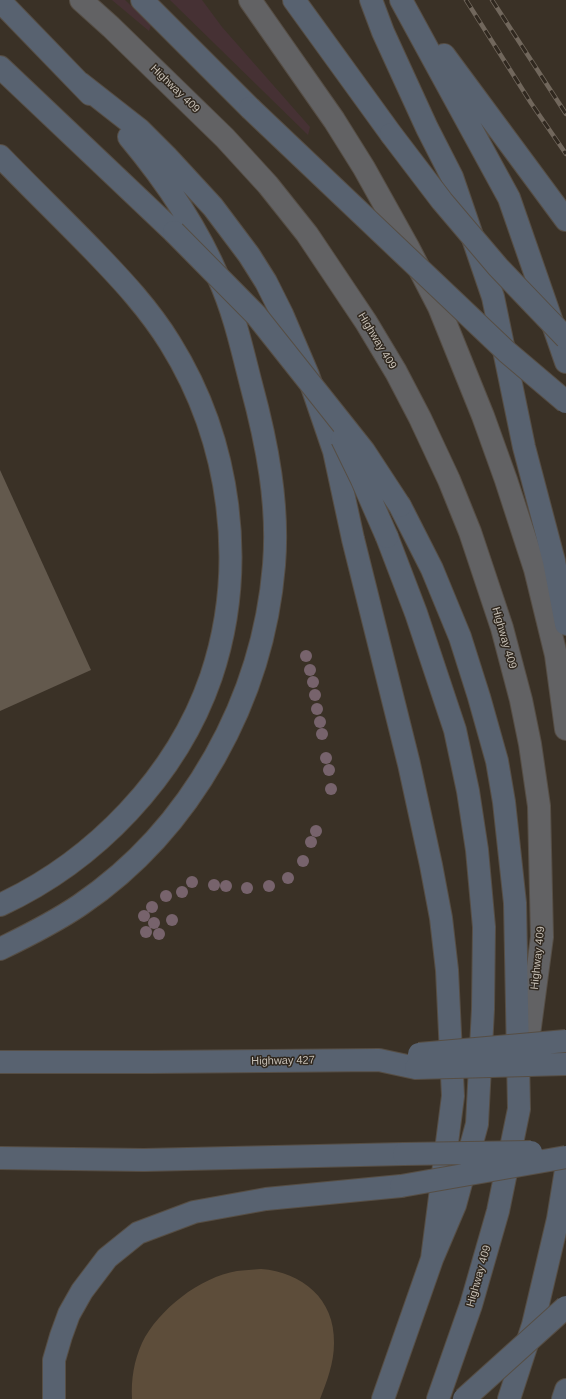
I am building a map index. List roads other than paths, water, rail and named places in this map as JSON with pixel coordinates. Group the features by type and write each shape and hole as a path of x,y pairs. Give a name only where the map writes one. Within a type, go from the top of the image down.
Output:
{"highway":[{"name":"Highway 409","path":"80,0 111,27 225,138 268,185 307,234 366,322 396,372 420,418 449,480 467,526 500,621 522,700 530,744 538,806 542,937 519,1109 496,1218 471,1305 438,1399"},
{"path":"142,0 250,108 507,352 566,402"},
{"path":"250,0 334,120 364,168 439,307 501,466 535,569 556,655 566,729"},
{"path":"294,0 391,134 442,201 498,267 566,338"},
{"path":"371,0 383,32 421,115 452,177 493,297 524,447 554,561 566,624"},
{"path":"402,0 566,220"},
{"path":"402,0 509,198 566,362"},
{"path":"0,1 122,127 166,184 187,216 205,248 220,281 244,356 267,449 274,511 274,564 270,600 263,633 243,698 216,756 193,792 157,838 132,863 105,887 80,905 55,921 0,949"},
{"path":"0,67 174,232 256,315 364,451 400,506 432,569 460,637 479,697 497,761 504,802 515,903 519,1109"},
{"path":"80,83 140,130 156,145 213,207 249,255 266,282 282,314 308,375 334,451 353,538 431,865 447,970 453,1096 432,1260"},
{"path":"0,156 119,277 150,312 171,345 206,416 218,452 226,491 230,528 230,558 226,608 220,644 211,677 198,709 184,736 154,782 123,816 82,854 58,873 22,895 0,905"},
{"path":"305,375 349,452 387,537 416,612 455,730 468,791 476,843 484,926 483,1009 477,1124 454,1205 432,1260 383,1399"},
{"path":"418,1061 566,1042"},
{"path":"418,1061 566,1064"},
{"name":"Highway 427","path":"0,1062 418,1061"},
{"path":"0,1158 144,1160 566,1151"},
{"path":"54,1399 54,1360 69,1314 82,1291 107,1258 138,1233 194,1212 266,1199 401,1186 566,1157"},
{"path":"509,1399 533,1325 558,1219 566,1170"},
{"path":"464,1399 566,1307"},
{"path":"563,1399 566,1390"}],"railway":[{"path":"466,0 531,103 566,154"},
{"path":"492,0 566,114"}]}
